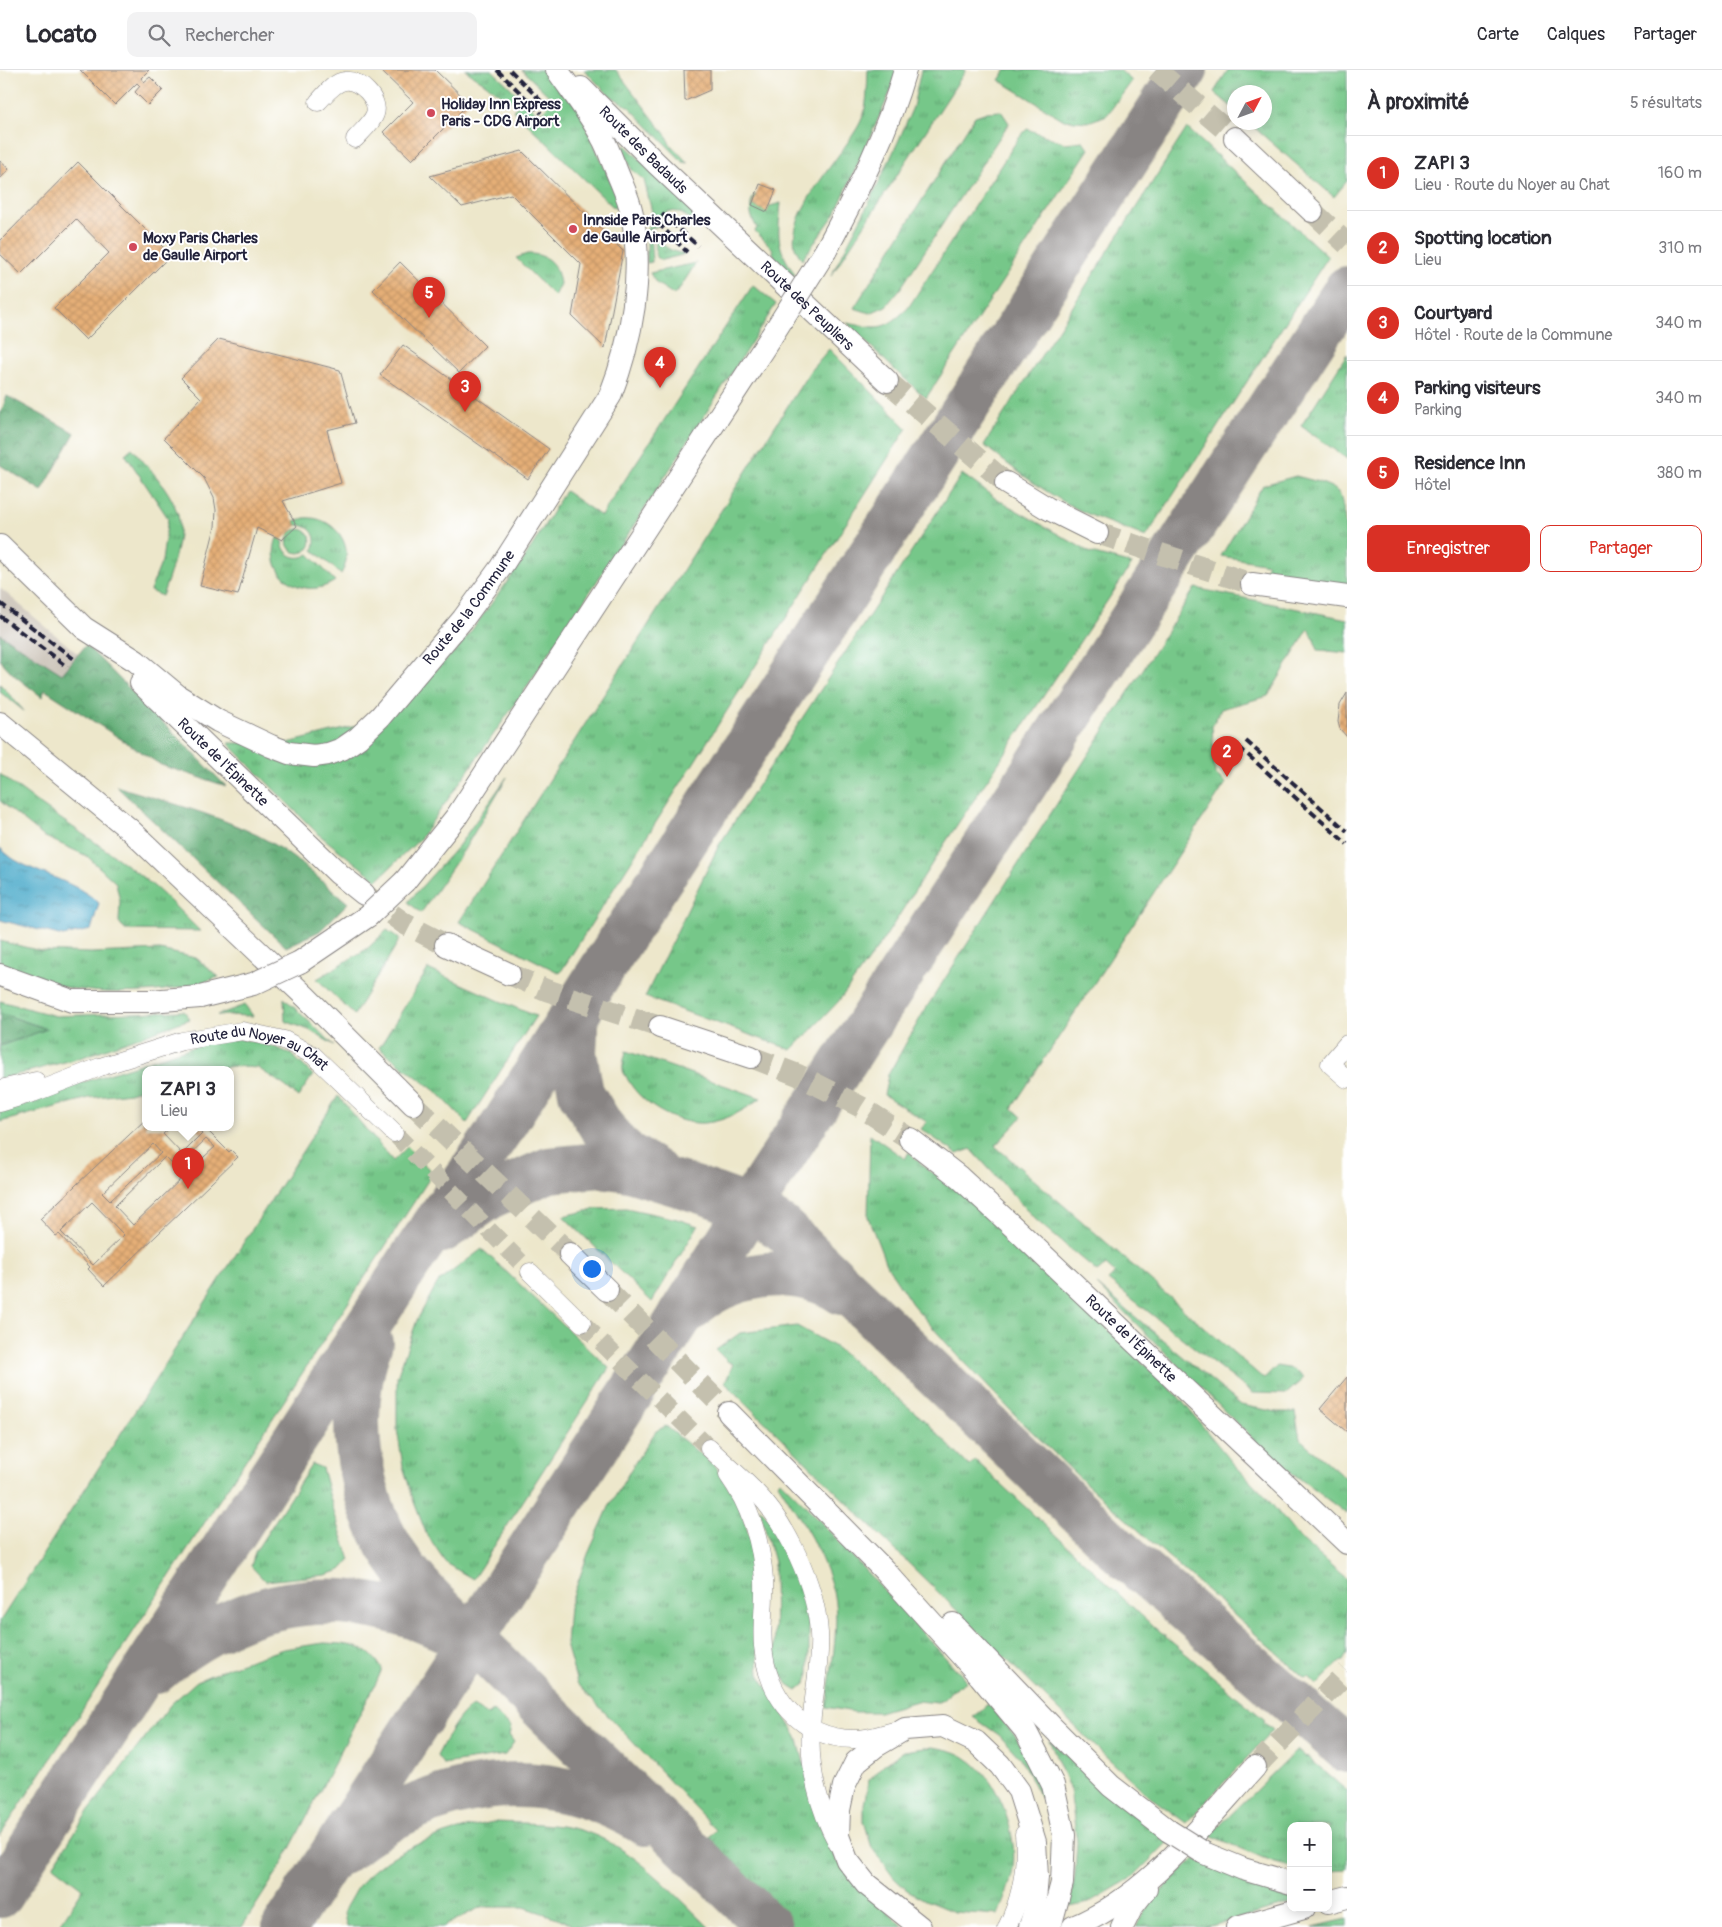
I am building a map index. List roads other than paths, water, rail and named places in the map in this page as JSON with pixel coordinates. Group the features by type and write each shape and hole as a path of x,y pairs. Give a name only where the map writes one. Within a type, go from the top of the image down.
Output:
{"main road":[{"name":"Route de la Commune","path":"0,546 84,628 136,661 178,696 218,721 289,753 314,756 328,754 342,749 358,738 380,717 463,619 501,567 610,396 628,343 637,276 636,238 630,206 604,140 557,70"},
{"name":"Route des Badauds","path":"562,70 656,164 727,228"},
{"path":"0,975 72,1001 150,1001 200,998 253,984 300,962 366,905 405,881 457,816 826,250 864,178 896,100 905,70"},
{"path":"1234,138 1312,211"},
{"name":"Route des Peupliers","path":"727,228 887,381"},
{"path":"1006,483 1048,508 1097,533"},
{"path":"1252,584 1347,597"},
{"name":"Route de l'Épinette","path":"84,628 339,874 366,905"},
{"path":"0,723 128,829 306,997 413,1104"},
{"path":"446,945 509,974"},
{"path":"660,1027 751,1057"},
{"name":"Route de l'Épinette","path":"910,1139 959,1177 1021,1234 1347,1543"},
{"path":"570,1254 607,1290"},
{"path":"729,1413 884,1570 980,1676 1025,1730 1053,1785 1064,1835 1062,1883 1050,1927"},
{"path":"884,1570 925,1594 1111,1786 1169,1831 1204,1853 1243,1869 1287,1882"},
{"path":"920,1927 866,1884 847,1860 838,1836 840,1810 844,1786 856,1762 876,1746 905,1729 943,1726 976,1742 1000,1765 1019,1791 1035,1842 1037,1877 1034,1914 1030,1927"},
{"path":"1073,1927 1109,1910 1145,1882 1171,1857 1255,1767"},
{"path":"1122,1927 1132,1907 1171,1857"},
{"path":"1332,1886 1347,1886"},
{"path":"1332,1901 1347,1897"},
{"path":"899,1910 939,1927"},
{"path":"1237,1927 1290,1912"}],"street":[{"path":"318,102 338,83 347,80 356,83 371,95 376,104 375,115 355,139"},
{"name":"Route du Noyer au Chat","path":"0,1089 100,1066 191,1040 242,1031 284,1040 314,1056 394,1133"},
{"path":"1347,1044 1330,1064 1347,1080"},
{"name":"Route du Noyer au Chat","path":"0,1103 33,1093 100,1066"},
{"path":"530,1272 582,1324"},
{"path":"847,1860 828,1826 818,1794 811,1760 810,1728 818,1670 819,1632 810,1590 794,1549 780,1523 755,1490 709,1448 736,1485 748,1508 759,1543 764,1581 763,1645 766,1666 774,1689 789,1711 799,1722 810,1728 831,1736 854,1740 905,1729"},
{"path":"1007,1927 1015,1909 1024,1879 1025,1846 1019,1791"}],"water":[{"path":"0,848 15,860 80,889 99,903 91,930 63,936 0,920"}],"tunnel":[{"path":"1156,70 1235,138"},
{"path":"1312,211 1347,244"},
{"path":"887,381 1006,483"},
{"path":"1097,533 1252,584"},
{"path":"365,895 405,924 446,945"},
{"path":"509,974 546,990 660,1027"},
{"path":"751,1057 798,1075 861,1107 910,1139"},
{"path":"413,1104 570,1254"},
{"path":"394,1133 530,1272"},
{"path":"607,1290 729,1413"},
{"path":"582,1323 709,1448"},
{"path":"1255,1767 1347,1672"}],"railway":[{"path":"497,70 541,113"},
{"path":"510,70 547,107"},
{"path":"662,214 698,246"},
{"path":"658,223 687,252"},
{"path":"0,603 74,659"},
{"path":"0,616 67,667"},
{"path":"1246,741 1347,831"},
{"path":"1239,747 1347,844"}],"place":[{"name":"Holiday Inn Express Paris - CDG Airport","path":"431,113"},
{"name":"Innside Paris Charles de Gaulle Airport","path":"573,229"},
{"name":"Moxy Paris Charles de Gaulle Airport","path":"133,247"},
{"name":"Residence Inn","path":"429,318"},
{"name":"Parking visiteurs","path":"660,388"},
{"name":"Courtyard","path":"465,412"},
{"name":"Spotting location","path":"1227,777"},
{"name":"ZAPI 3","path":"188,1189"}]}
